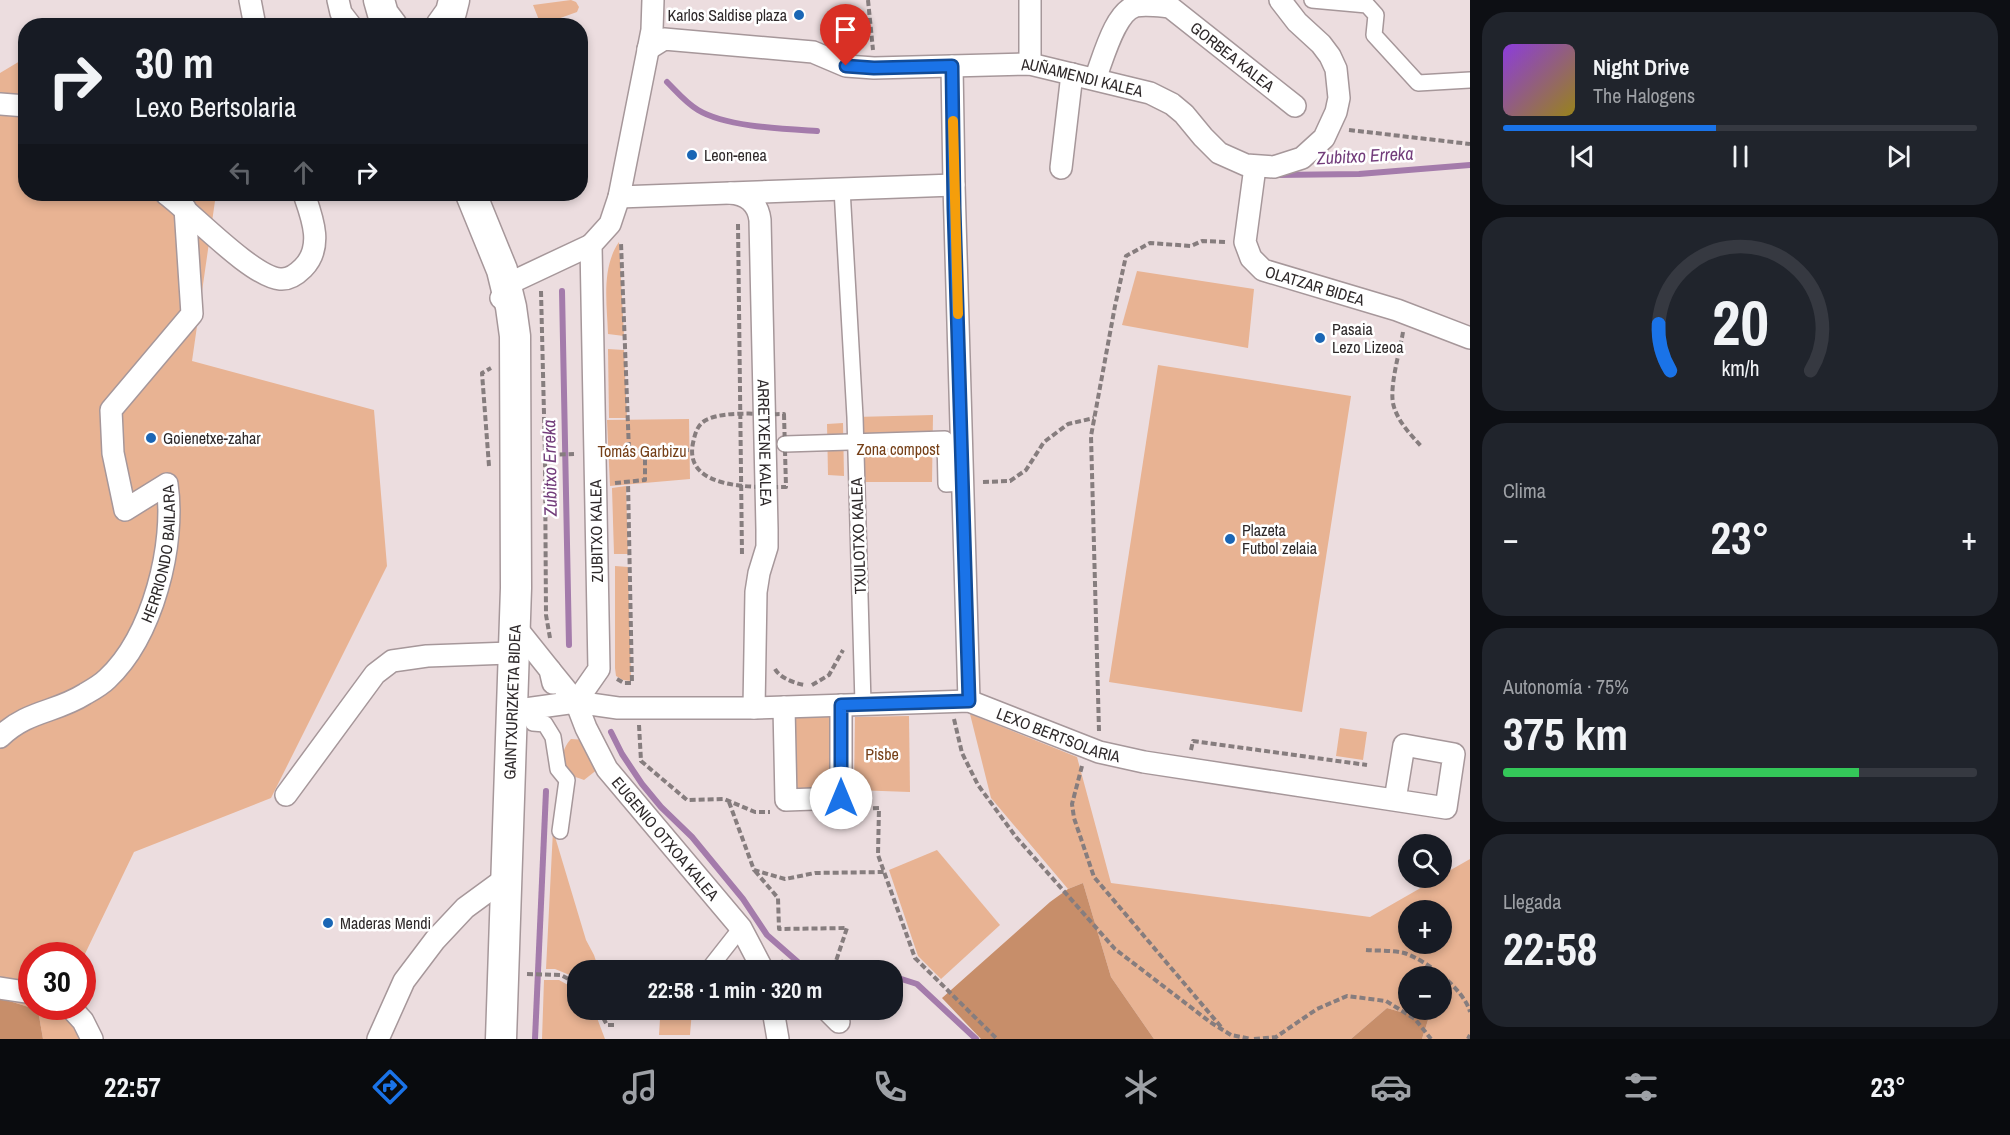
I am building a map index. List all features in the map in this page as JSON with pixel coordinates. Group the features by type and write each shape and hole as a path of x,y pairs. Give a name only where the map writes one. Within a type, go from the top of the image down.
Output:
{"main road":[{"path":"379,0 386,18"},
{"path":"447,18 454,0"},
{"path":"455,201 503,299"},
{"path":"473,201 503,299"},
{"name":"GAINTXURIZKETA BIDEA","path":"501,1039 506,878 523,710 526,654 508,364 515,336 503,299"}],"street":[{"path":"250,0 253,18"},
{"path":"338,0 340,13 344,18"},
{"path":"503,299 591,245 610,224 619,197 652,30 653,0"},
{"path":"1030,0 1030,64"},
{"name":"AUÑAMENDI KALEA","path":"648,49 664,39 813,52 846,66 874,68 1030,64 1137,89 1161,98 1184,114 1219,153 1232,160 1256,167 1274,167 1288,164 1313,149 1323,138 1334,119 1339,98 1336,69 1322,44 1297,22 1280,0"},
{"path":"1312,0 1367,5 1376,15 1374,35 1418,83 1470,80"},
{"name":"GORBEA KALEA","path":"1095,79 1118,10 1126,10 1135,6 1170,4 1295,106"},
{"path":"952,66 963,483 959,701"},
{"path":"1060,168 1072,74"},
{"path":"0,104 18,105"},
{"name":"OLATZAR BIDEA","path":"1256,167 1245,243 1251,258 1263,270 1270,274 1397,310 1470,338"},
{"name":"ARRETXENE KALEA","path":"619,197 954,185"},
{"name":"TXULOTXO KALEA","path":"842,189 855,441 863,704"},
{"name":"ARRETXENE KALEA","path":"730,193 738,194 753,202 760,220 767,547 756,592 754,708"},
{"path":"176,201 248,264 262,274 281,280 295,275 307,264 314,247 315,225 306,201"},
{"name":"HERRIONDO BAILARA","path":"0,737 11,726 35,713 82,696 107,679 131,649 154,605 164,561 170,504 167,484 125,510 112,453 111,410 192,315 185,208"},
{"name":"ZUBITXO KALEA","path":"576,702 599,669 591,245"},
{"path":"785,444 945,439 945,484 963,483"},
{"path":"286,795 375,674 392,661 427,656 526,654 554,685 552,693 542,705 523,710 533,723 545,724 553,737 558,769 567,780 560,831"},
{"name":"EUGENIO OTXOA KALEA","path":"526,654 576,702 586,728 607,769 741,928 758,960"},
{"name":"LEXO BERTSOLARIA","path":"523,710 576,702 618,708 754,708 959,701 1093,750 1155,764 1395,800"},
{"path":"784,706 786,800 841,798 841,705"},
{"path":"378,1039 404,981 435,940 465,908 506,878"},
{"path":"716,960 741,928"},
{"path":"0,988 18,991"},
{"path":"82,1020 92,1039"},
{"path":"774,1020 777,1039"}],"path":[{"path":"868,0 874,68"},
{"path":"1323,138 1341,129 1470,144"},
{"path":"615,243 621,235 629,451"},
{"path":"1224,1031 1094,877 1074,818 1072,804 1093,750 1091,436 1126,256 1150,243 1191,246 1202,241 1233,242"},
{"path":"545,455 541,288 548,285"},
{"path":"616,343 625,344"},
{"path":"1399,357 1393,405 1400,421 1421,447"},
{"path":"489,470 482,373 508,364"},
{"path":"737,415 721,415 704,421 697,427 691,450 693,462 700,473 710,479 738,484"},
{"path":"963,483 1010,481 1026,470 1044,442 1068,423 1094,418"},
{"path":"609,453 691,450"},
{"path":"610,484 645,480 645,451"},
{"path":"551,454 574,454"},
{"path":"614,676 624,683 632,683 628,482"},
{"path":"773,667 777,674 796,683 810,686 829,675 843,653 844,647"},
{"path":"959,701 962,753 978,785 1016,837 1115,949 1210,1022 1231,1035 1252,1039 1276,1036 1317,1009 1347,996 1386,1001 1415,1019 1431,1039"},
{"path":"639,723 641,761 687,800 705,798 729,801 754,812 786,812 786,800"},
{"path":"1190,753 1194,741 1367,765"},
{"path":"729,801 754,870 778,898 778,929 847,928 836,960"},
{"path":"844,809 879,808 878,855 915,958 998,1039"},
{"path":"754,870 785,879 815,873 885,872"},
{"path":"1366,950 1404,953 1432,968 1454,987 1470,1012"},
{"path":"524,974 561,975 567,978"},
{"path":"604,1020 606,1025 615,1025"}],"green space":[{"path":"571,0 579,7 577,12 560,18 538,18 533,5"},
{"path":"18,62 18,201 215,201 192,361 374,410 387,566 271,798 134,852 91,942 18,942 18,1004 0,998 0,73"},
{"path":"619,242 624,336 608,334 606,299 607,275 613,252"},
{"path":"1137,271 1254,289 1248,348 1122,325"},
{"path":"608,349 624,350 627,418 609,418"},
{"name":"Plazeta Futbol zelaia","path":"1158,365 1351,396 1302,712 1109,682"},
{"name":"Zona compost","path":"933,415 932,482 856,482 855,417"},
{"name":"Tomás Garbizu","path":"689,419 690,479 610,486 607,420"},
{"path":"843,423 844,476 828,475 827,424"},
{"path":"626,486 628,554 614,554 612,488"},
{"path":"615,566 628,567 631,681 616,676"},
{"path":"970,714 1077,757 1111,883 1370,917 1398,901 1398,954 1452,954 1452,900 1400,900 1421,888 1452,888 1452,869 1470,859 1470,1039 1422,1039 1428,1020 1452,1020 1452,966 1398,966 1398,1011 1387,1008 1351,1039 1154,1039 1111,977 1083,883 1068,889 991,798"},
{"name":"Pisbe","path":"909,716 910,792 854,790 855,717"},
{"path":"787,717 835,717 837,794 789,796"},
{"path":"1340,728 1367,732 1363,760 1336,756"},
{"path":"571,739 586,740 598,769 584,780 569,775 563,767 563,752"},
{"path":"553,830 586,940 596,960 567,960 567,974 555,969 546,969"},
{"path":"937,850 1000,925 941,979 918,956 889,870"},
{"path":"544,980 559,980 567,984 567,1020 598,1020 605,1039 542,1039"},
{"path":"40,1020 94,1020 103,1039 43,1039"},
{"path":"660,1020 691,1020 690,1035 659,1035"}],"shaded area":[{"path":"1083,883 1111,977 1154,1039 981,1039 942,998 1050,902 1068,889"},
{"path":"0,998 18,1004 18,1020 40,1020 43,1039 0,1039"},
{"path":"1387,1008 1398,1011 1398,1020 1428,1020 1422,1039 1351,1039"}],"waterway":[{"name":"Zubitxo Erreka","path":"667,82 690,104 710,116 740,124 817,131"},
{"name":"Zubitxo Erreka","path":"1276,175 1359,174 1470,165"},
{"name":"Zubitxo Erreka","path":"562,291 569,645"},
{"name":"Zubitxo Erreka","path":"611,732 622,754 642,784 661,807 692,837 743,899 767,935 796,960"},
{"path":"535,1039 546,791"},
{"path":"903,980 917,984 976,1039"}],"slow traffic":[{"path":"953,121 958,314"}],"place":[{"name":"Karlos Saldise plaza","path":"799,15"},
{"name":"Leon-enea","path":"692,155"},
{"name":"Pasaia Lezo Lizeoa","path":"1320,338"},
{"name":"Goienetxe-zahar","path":"151,438"},
{"name":"Plazeta Futbol zelaia","path":"1230,539"},
{"name":"Maderas Mendi","path":"328,923"}],"route":[{"path":"841,798 841,705 969,701 954,208 952,66 874,68 846,66"}]}
